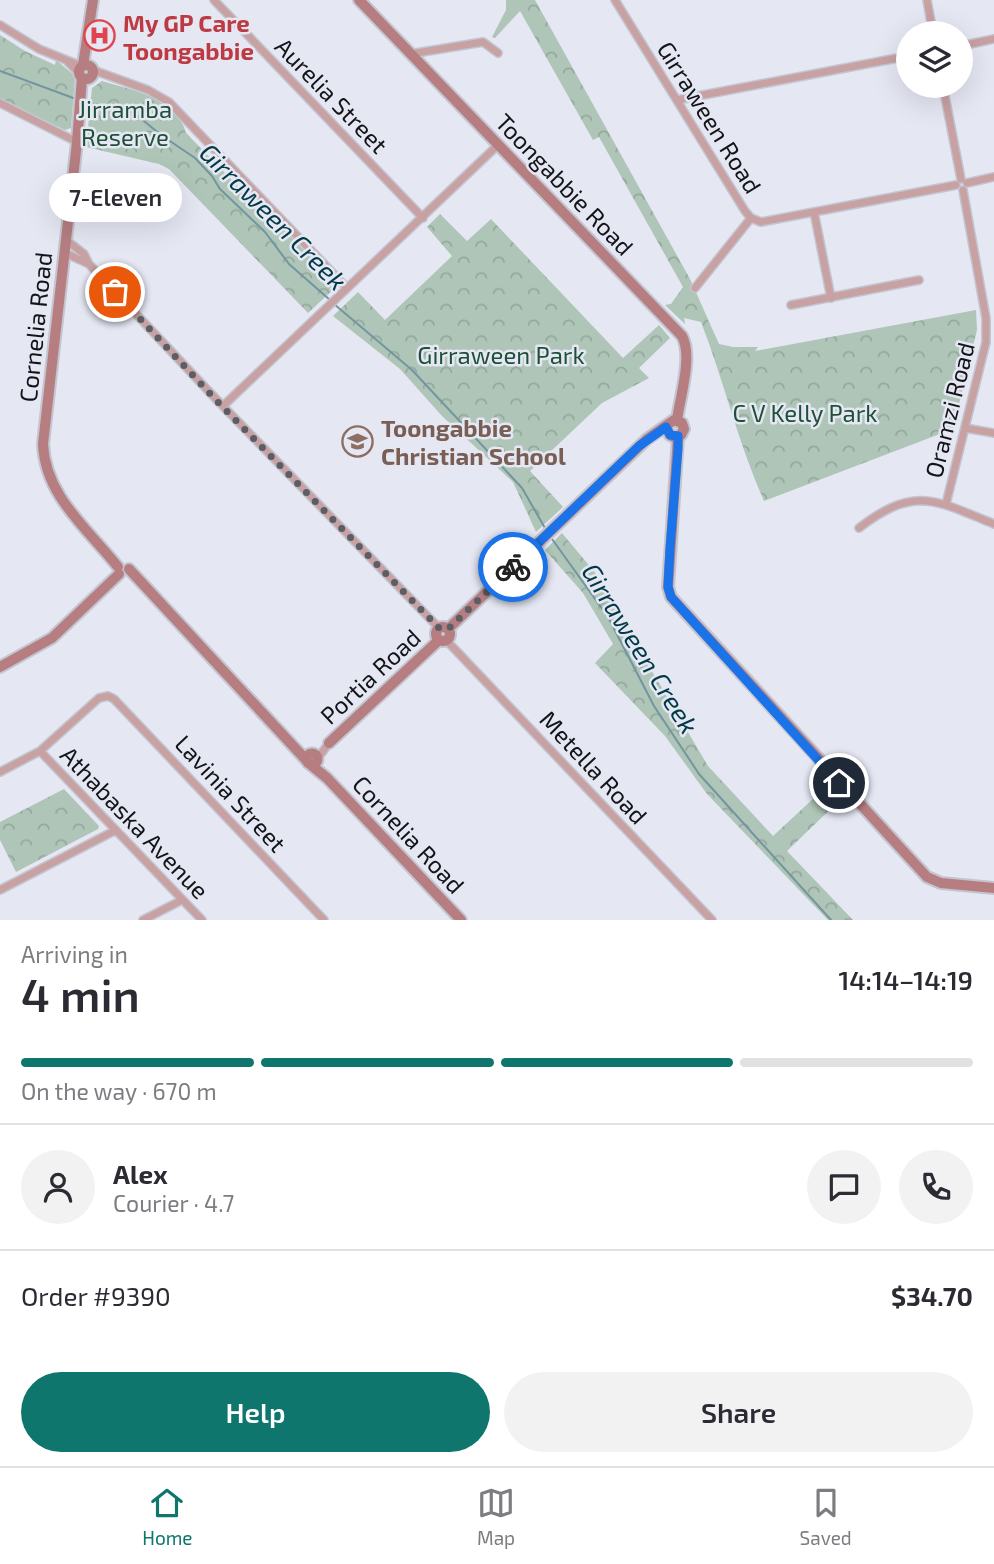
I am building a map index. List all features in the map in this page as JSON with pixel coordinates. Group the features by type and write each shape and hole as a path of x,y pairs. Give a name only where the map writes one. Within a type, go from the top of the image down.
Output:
{"main road":[{"name":"Cornelia Road","path":"93,0 43,444 44,463 56,492 124,570 289,740 313,759 327,778 461,920"},
{"name":"Toongabbie Road","path":"359,0 682,336 686,350 677,420"},
{"path":"678,436 670,435 666,427 671,421 682,423 684,429 678,436 669,575 671,597 927,877 941,883 994,888"},
{"name":"Portia Road","path":"328,743 639,446 666,427"},
{"path":"0,667 52,638 124,570"}],"street":[{"name":"Aurelia Street","path":"214,0 423,218"},
{"name":"Girraween Road","path":"615,0 751,218 761,222 994,177"},
{"path":"927,0 931,21"},
{"path":"0,25 85,75 108,76 148,90 169,102 347,288"},
{"path":"973,43 994,39"},
{"path":"410,54 483,41 498,53"},
{"path":"677,100 896,58"},
{"name":"Oramzi Road","path":"945,98 990,317 946,504 994,524"},
{"path":"0,103 77,142"},
{"path":"223,406 499,144"},
{"path":"814,212 831,298"},
{"path":"695,288 751,218"},
{"name":"Metella Road","path":"66,240 84,254 89,264 712,920"},
{"name":"Metella Road","path":"65,253 89,264"},
{"path":"791,305 919,280"},
{"path":"965,428 994,433"},
{"path":"859,528 876,515 905,503 925,499 946,504"},
{"name":"Lavinia Street","path":"40,751 99,698 108,696 114,699 324,920"},
{"name":"Portia Road","path":"313,759 328,743"},
{"path":"0,772 40,751"},
{"name":"Athabaska Avenue","path":"40,751 202,920"},
{"path":"0,890 116,830"},
{"path":"143,920 182,900"}],"green space":[{"name":"C V Kelly Park","path":"506,0 535,0 690,279 719,344 758,347 755,351 976,310 977,330 953,429 764,501 746,457 701,322 684,318 685,324 665,305 671,304 683,287 599,137 593,140 520,11 495,38 492,37 506,10"},
{"name":"Jirramba Reserve","path":"0,35 55,65 56,60 75,76 71,128 65,130 0,99"},
{"name":"Jirramba Reserve","path":"102,81 152,97 173,111 186,133 263,212 274,218 337,286 308,313 169,169 159,164 86,147 92,88"},
{"name":"Girraween Park","path":"440,214 467,241 491,219 623,358 659,325 670,338 639,368 649,378 602,403 530,471 563,507 536,532 513,482 442,416 400,369 333,316 358,292 385,320 452,256 427,227"},
{"path":"562,533 597,575 708,766 773,836 828,785 841,799 787,851 853,920 828,920 707,794 665,736 595,663 613,644 583,593 545,550"},
{"path":"64,789 99,826 98,829 16,872 0,840 0,822"}],"waterway":[{"name":"Girraween Creek","path":"0,71 76,99"},
{"name":"Girraween Creek","path":"85,102 134,113 195,158 220,189 265,232 289,264 330,300"},
{"name":"Girraween Creek","path":"334,304 412,370 522,488 545,528"},
{"name":"Girraween Creek","path":"552,539 608,617 654,706 699,774 831,920"}],"way so far":[{"path":"115,292 216,400 439,628 448,629 513,567"}],"place":[{"name":"My GP Care Toongabbie","path":"100,36"},
{"name":"7-Eleven","path":"115,292"},
{"name":"Toongabbie Christian School","path":"358,441"}],"route":[{"path":"513,567 639,446 666,427 670,435 678,436 668,587 671,597 839,783"}]}
